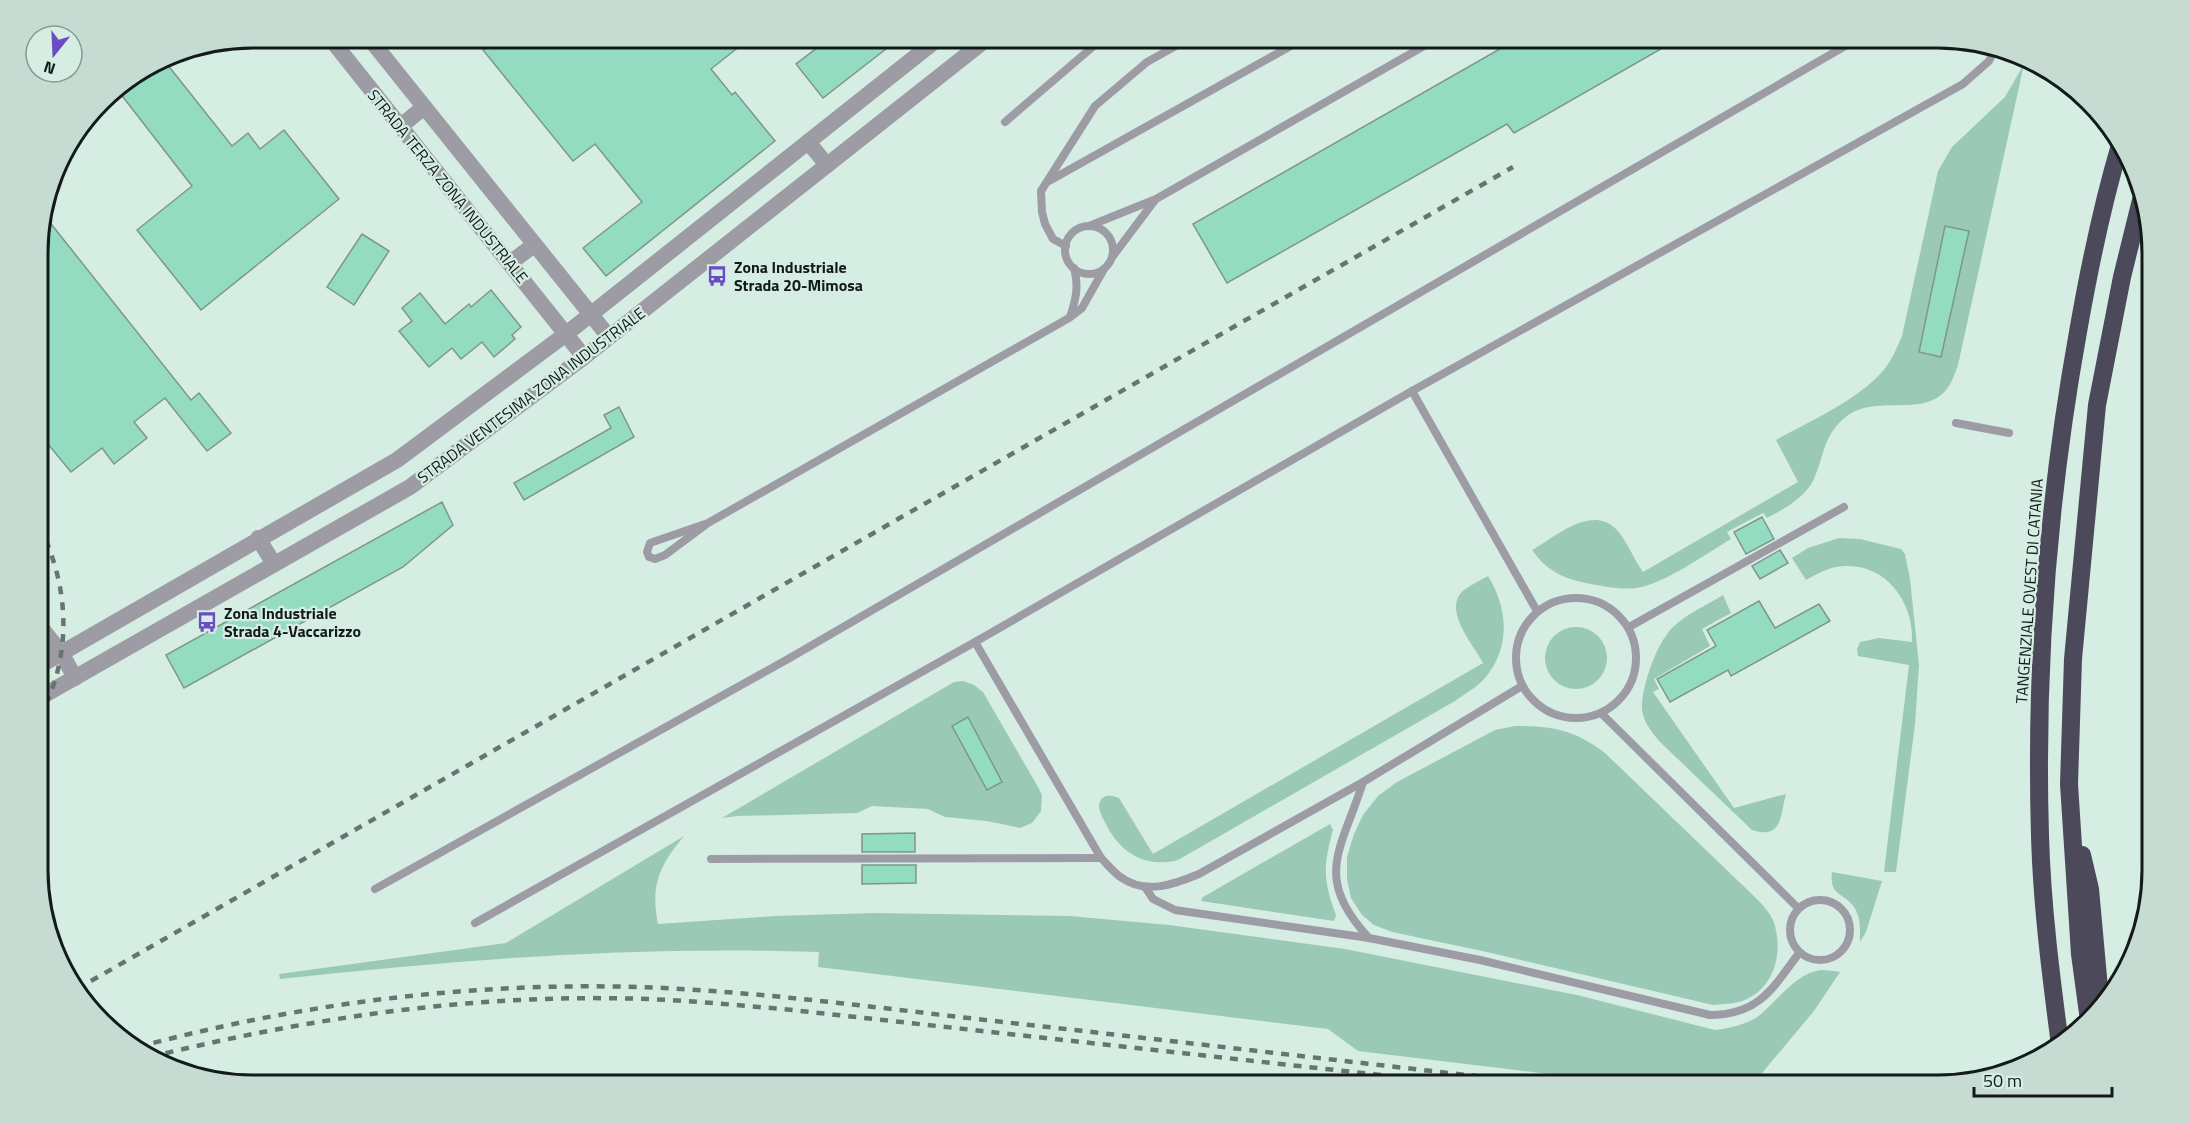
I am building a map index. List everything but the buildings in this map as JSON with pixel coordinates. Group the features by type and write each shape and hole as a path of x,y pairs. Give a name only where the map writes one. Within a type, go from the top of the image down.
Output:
{"highway":[{"name":"TANGENZIALE OVEST DI CATANIA","path":"2059,1034 2050,964 2040,838 2039,730 2042,645 2050,527 2066,399 2089,269 2117,157"},
{"path":"2087,1009 2080,954 2069,784 2073,659 2097,405 2122,277 2138,214"},
{"path":"2071,806 2090,889 2100,994"}],"street":[{"name":"STRADA TERZA ZONA INDUSTRIALE","path":"338,48 584,357"},
{"name":"STRADA TERZA ZONA INDUSTRIALE","path":"377,48 609,337"},
{"name":"STRADA VENTESIMA ZONA INDUSTRIALE","path":"48,661 258,538 397,460 566,334 926,48"},
{"name":"STRADA VENTESIMA ZONA INDUSTRIALE","path":"48,693 410,487 584,357 975,48"},
{"path":"401,126 424,107"},
{"path":"808,142 827,165"},
{"path":"701,227 720,249"},
{"path":"510,263 534,245"},
{"path":"258,538 274,564"},
{"path":"48,636 62,654 75,678"}],"lane":[{"path":"1005,122 1092,48"},
{"path":"1066,246 1053,239 1043,218 1041,191 1095,106 1147,62 1172,48"},
{"path":"1049,181 1287,48"},
{"path":"1104,269 1089,274 1074,268 1068,262 1066,246 1074,232 1155,199 1420,48"},
{"path":"375,889 788,659 1842,48"},
{"path":"476,923 975,642 1412,391 1963,84 1989,61 1992,56"},
{"path":"708,523 650,543 646,552 649,557 655,559 665,555 708,523 1069,318 1082,308 1104,269 1155,199"},
{"path":"1089,226 1105,232 1113,247 1113,256"},
{"path":"1069,318 1077,296 1074,268"},
{"path":"1412,391 1537,611"},
{"path":"1956,423 1978,429 2009,433"},
{"path":"1629,627 1844,507"},
{"path":"1576,597 1597,601 1615,611 1629,627 1637,651 1634,676 1622,698 1601,713 1579,719 1556,715 1536,704 1522,686 1516,666 1516,645 1524,626 1537,611 1556,600 1576,597"},
{"path":"975,642 1101,858 1123,879 1145,887 1171,885 1199,873 1363,782 1522,686"},
{"path":"1601,713 1798,908"},
{"path":"1363,782 1354,810 1342,835 1336,861 1336,879 1342,902 1351,919 1369,938"},
{"path":"711,860 1101,858"},
{"path":"1145,887 1153,899 1175,910 1369,938 1480,960 1710,1015 1740,1012 1755,1004 1775,984 1799,952"},
{"path":"1812,900 1828,900 1841,908 1849,921 1849,937 1842,951 1829,959 1813,960 1799,952 1792,942 1789,930 1791,918 1798,908 1812,900"}],"green space":[{"path":"2023,67 1958,365 1949,386 1940,396 1928,402 1915,404 1873,406 1847,416 1828,438 1813,481 1799,498 1767,518 1763,513 1727,532 1731,539 1685,568 1659,581 1636,588 1605,586 1569,579 1543,563 1532,550 1562,531 1584,521 1595,520 1605,522 1619,532 1643,572 1798,482 1776,440 1846,401 1871,382 1888,364 1902,336 1938,171 1952,147 2005,97"},
{"path":"1839,538 1860,539 1901,549 1905,554 1910,579 1919,665 1915,724 1896,872 1884,872 1909,665 1858,656 1857,649 1860,642 1879,638 1912,642 1911,626 1908,611 1892,586 1881,576 1868,569 1853,566 1836,567 1806,580 1792,558 1808,548"},
{"path":"1488,576 1495,588 1503,614 1503,641 1493,666 1485,678 1471,690 1178,860 1147,861 1129,852 1114,837 1099,807 1103,797 1119,798 1153,854 1483,663 1462,627 1456,607 1458,598 1464,590"},
{"path":"1723,595 1731,613 1702,629 1710,646 1654,679 1659,689 1653,692 1734,808 1786,794 1781,817 1775,829 1770,832 1752,830 1659,741 1648,726 1642,709 1647,678 1666,635 1684,618"},
{"path":"1570,627 1582,627 1598,636 1605,646 1607,658 1605,670 1598,680 1582,689 1570,689 1559,684 1550,675 1545,664 1545,652 1550,641 1559,632"},
{"path":"963,681 983,692 1042,795 1041,811 1032,823 1020,828 987,821 945,817 928,809 872,806 857,813 722,818 954,682"},
{"path":"1515,726 1552,728 1573,734 1605,753 1769,912 1776,931 1777,955 1770,977 1756,994 1730,1004 1713,1005 1392,932 1374,925 1362,915 1351,898 1347,879 1347,857 1363,815 1378,796 1397,782 1495,730"},
{"path":"1330,824 1333,830 1327,854 1326,873 1336,915 1334,921 1201,901 1203,897"},
{"path":"684,836 669,856 659,876 655,898 658,924 775,916 874,913 1070,916 1169,925 1345,949 1577,995 1715,1030 1739,1025 1760,1015 1803,976 1821,970 1840,972 1814,1011 1760,1075 1558,1075 1358,1051 1328,1029 818,967 819,952 617,953 482,960 280,979 279,974 506,943"},
{"path":"1832,872 1882,881 1866,932 1860,942 1858,915 1850,902 1835,890"}],"railway":[{"path":"84,985 1513,167"},
{"path":"48,547 62,597 63,622 58,671 48,698"},
{"path":"147,1045 267,1017 399,997 531,987 598,986 753,994 843,1003 1468,1075"},
{"path":"163,1054 278,1029 408,1009 538,999 603,998 683,1001 783,1009 1380,1075"}],"place":[{"name":"Zona Industriale Strada 20-Mimosa","path":"717,276"},
{"name":"Zona Industriale Strada 4-Vaccarizzo","path":"207,622"}]}
